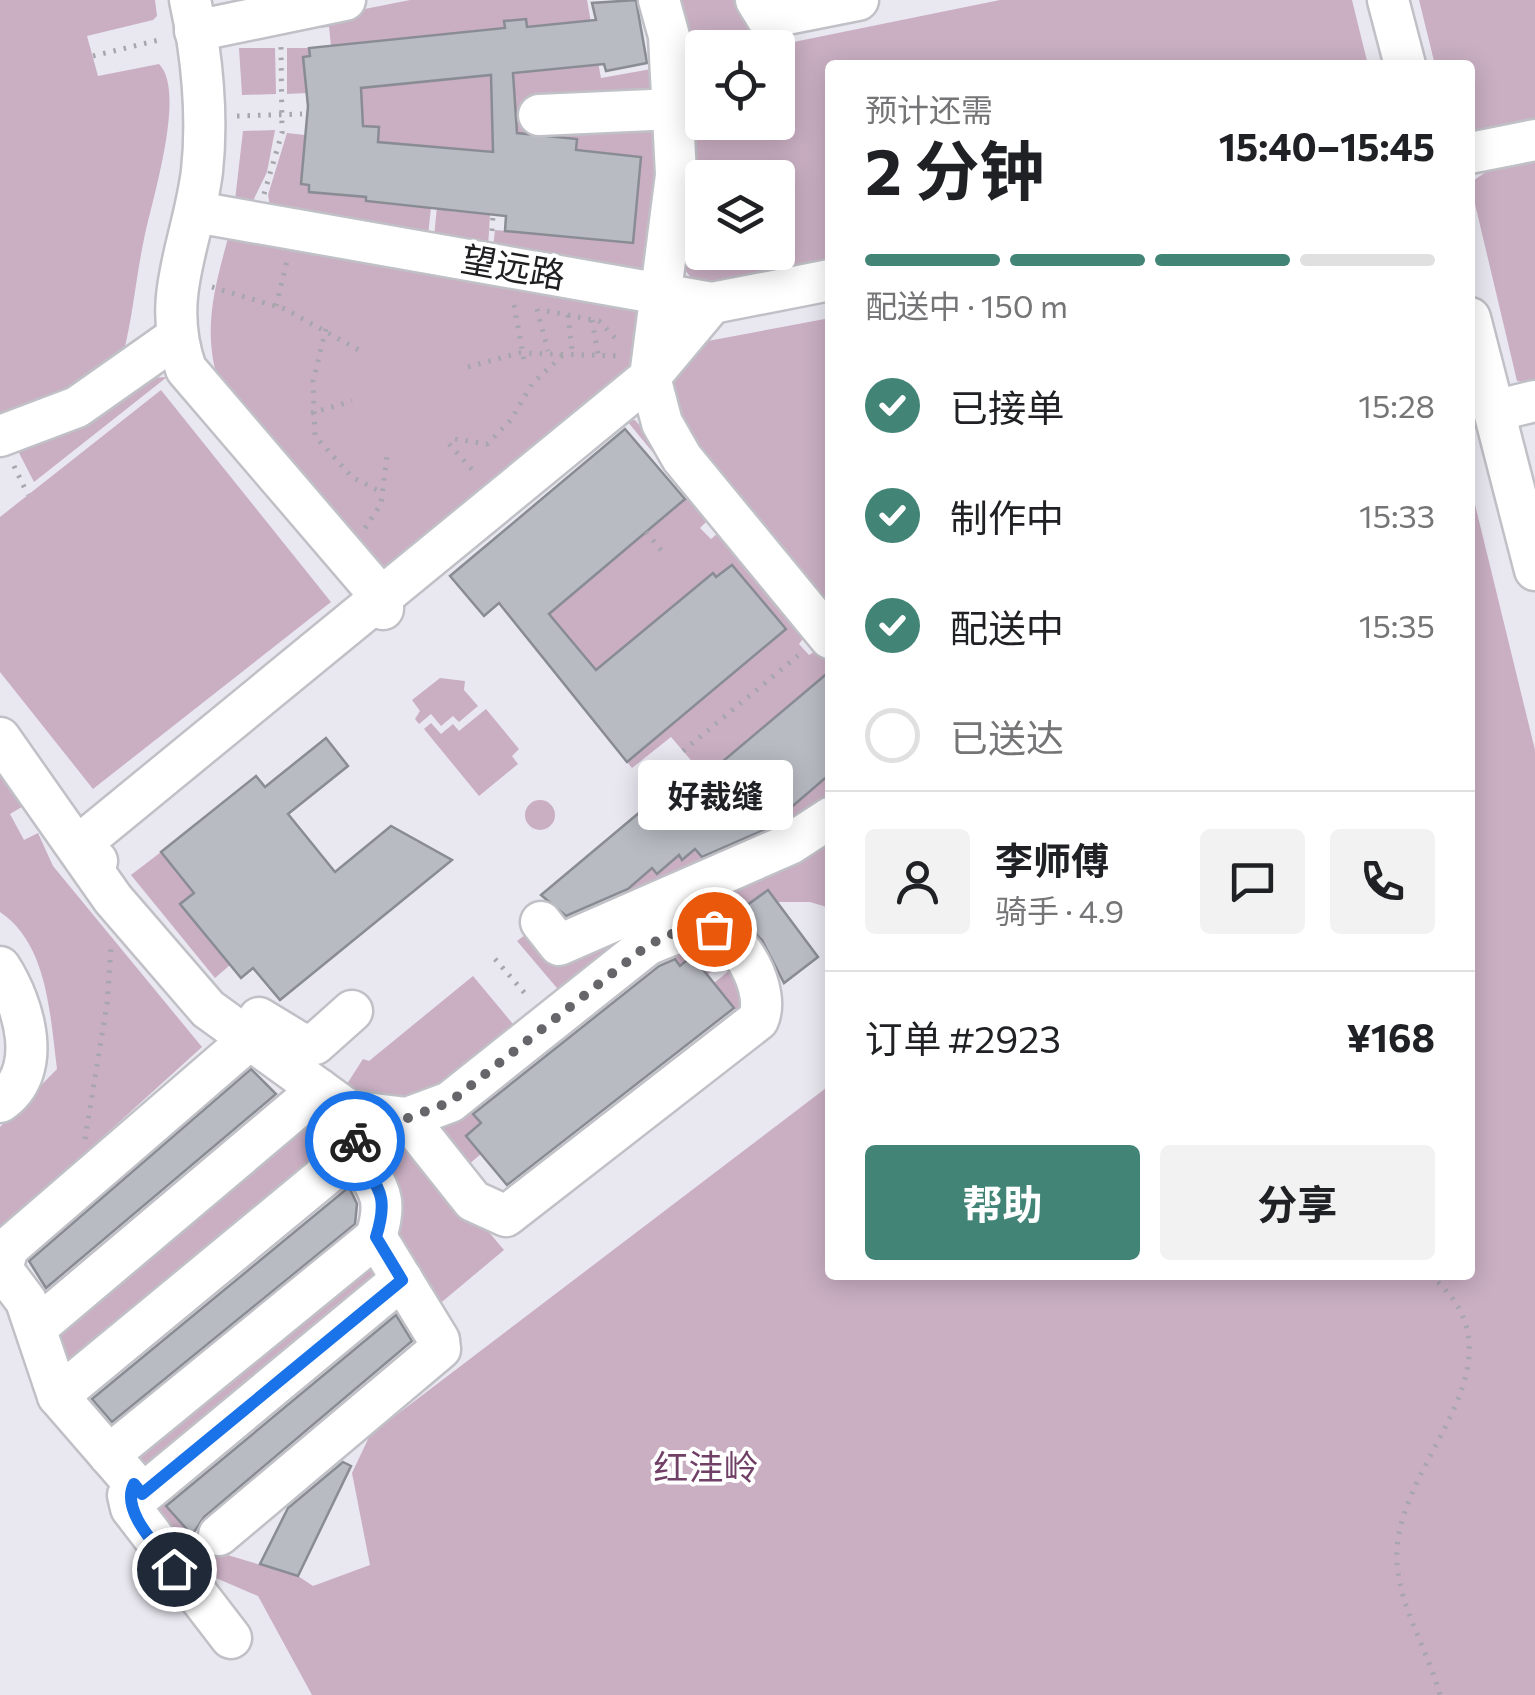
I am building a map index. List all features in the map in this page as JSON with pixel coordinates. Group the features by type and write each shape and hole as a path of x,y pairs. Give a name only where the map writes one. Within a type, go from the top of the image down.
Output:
{"street":[{"path":"345,0 193,16 202,116 196,212 174,300 175,338 186,369 382,604"},
{"path":"659,0 669,36 676,175 661,294 633,361 716,523 825,632"},
{"path":"756,0 767,18 858,0"},
{"path":"1388,0 1404,60"},
{"path":"539,115 674,110"},
{"path":"1475,152 1535,140"},
{"name":"望远路","path":"196,212 712,303 825,281"},
{"path":"78,846 382,604 500,501 633,361 712,303"},
{"path":"1475,337 1535,570"},
{"path":"5,447 77,407 175,338"},
{"path":"1494,411 1535,401"},
{"path":"0,738 113,899 208,1009 341,1116 382,1194 384,1211 376,1237 122,1469"},
{"path":"541,922 559,944 790,844 825,821"},
{"path":"78,846 123,881 215,990 300,1043 315,1044 352,1010"},
{"path":"36,1328 341,1116 408,1118 460,1095 648,945 672,934 714,929 725,936 759,979 764,995 758,1020 506,1216 473,1201 408,1118"},
{"path":"0,966 15,990 26,1055 23,1078 0,1102"},
{"path":"250,1039 18,1237 2,1259 2,1269 26,1301 58,1396 142,1494 402,1280"},
{"path":"58,1396 341,1116"},
{"path":"219,1536 436,1356 439,1340 376,1237"},
{"path":"122,1469 131,1508 174,1569 231,1638"}],"path":[{"path":"93,56 193,16"},
{"path":"253,222 274,168 282,115 281,45 296,44"},
{"path":"244,116 302,114"},
{"path":"276,306 287,261 306,265"},
{"path":"214,288 276,306 326,329 364,353"},
{"path":"524,357 514,304 599,320 633,361"},
{"path":"537,309 548,352"},
{"path":"568,315 570,352"},
{"path":"592,320 598,354"},
{"path":"326,329 313,380 312,413 322,445 352,477 383,493"},
{"path":"468,367 548,352 598,354 633,361"},
{"path":"456,439 487,444 497,436 532,384 570,352"},
{"path":"312,413 352,400"},
{"path":"449,444 500,501"},
{"path":"5,447 28,495"},
{"path":"360,532 376,516 387,455"},
{"path":"646,532 666,556"},
{"path":"683,751 825,637"},
{"path":"77,1186 107,1004 113,899"},
{"path":"495,959 540,1012"},
{"path":"1435,1280 1455,1298 1464,1315 1468,1367 1448,1426 1418,1474 1403,1514 1397,1550 1401,1590 1440,1695"}],"green space":[{"path":"0,0 155,0 157,16 153,20 87,36 98,76 159,64 167,78 169,98 165,148 123,355 75,390 0,419"},
{"path":"410,0 587,0 601,78 657,68 650,117 664,156 644,273 493,248 495,230 633,242 641,157 576,150 577,139 545,136 515,145 513,73 568,67 564,23 527,27 525,19 504,21 505,28 331,46 329,27 296,30 294,23"},
{"path":"673,0 737,0 757,30 685,30 685,140 795,140 795,42 1000,0 1352,0 1367,60 825,60 825,263 795,269 795,160 685,160 685,270 791,270 722,284 695,282 683,268"},
{"path":"1419,0 1535,0 1535,127 1475,136 1475,60 1434,60"},
{"path":"239,48 275,48 276,94 242,95"},
{"path":"287,48 309,48 310,56 303,58 307,93 287,94"},
{"path":"491,75 493,152 378,142 379,127 363,126 361,88"},
{"path":"275,130 267,172 252,203 235,200 243,131"},
{"path":"287,133 305,135 301,183 309,185 309,192 357,196 367,190 367,201 431,208 428,235 270,206 268,195"},
{"path":"1535,160 1535,384 1517,381 1475,204 1475,180 1490,169"},
{"path":"438,196 452,197 451,211 490,215 488,247 434,237"},
{"path":"228,238 632,305 643,311 644,362 386,572 376,566 217,377 211,324"},
{"path":"825,319 825,616 733,503 687,431 676,400 675,375 697,343"},
{"path":"167,377 34,482 15,445 148,378"},
{"path":"161,390 331,602 93,789 0,672 0,517"},
{"path":"635,420 714,514 700,528 711,539 725,527 806,635 799,644 809,655 817,650 825,653 825,683 666,804 659,796 695,765 671,737 632,768 627,762 786,629 732,565 717,577 712,573 596,670 549,614 689,496 627,421"},
{"name":"红洼岭","path":"1475,504 1535,750 1535,1695 312,1695 258,1596 202,1572 204,1548 298,1576 313,1586 370,1565 352,1473 370,1435 825,1089 825,1280 1475,1280"},
{"path":"440,678 465,681 464,690 478,706 459,722 453,716 441,726 431,714 419,724 415,719 420,711 412,700"},
{"path":"486,709 519,749 512,756 518,764 479,796 424,729 431,723 441,734 453,724 459,731"},
{"path":"0,751 25,805 10,814 24,840 38,833 53,866 202,1047 0,1230 0,1127 57,1069 49,1004 37,962 16,926 0,912"},
{"path":"825,778 825,803 782,833 588,923 652,868 657,873 679,855 683,859 695,849 708,863 729,845 736,853"},
{"path":"540,800 551,804 555,815 551,826 540,830 529,826 525,815 529,804"},
{"path":"825,841 825,906 810,902 777,902 767,890 733,915 670,924 562,994 517,941 525,935 550,963"},
{"path":"161,852 194,893 181,904 230,965 215,978 131,875"},
{"path":"702,942 730,956 707,975 692,956 680,966 669,953 573,1031 568,1024 659,951"},
{"path":"736,965 745,978 741,1016 714,983"},
{"path":"473,976 518,1030 435,1092 384,1103 345,1087 363,1059 369,1061"},
{"path":"547,1041 553,1047 473,1112 481,1123 481,1154 462,1170 434,1132"},
{"path":"317,1117 340,1141 65,1366 54,1334"},
{"path":"376,1133 416,1146 504,1250 437,1306 391,1243 372,1136"},
{"path":"375,1263 379,1284 153,1472 124,1456"},
{"path":"160,1498 192,1535 192,1544 166,1535 142,1503"}],"building":[{"path":"636,0 647,63 606,71 604,64 513,73 517,133 577,139 576,150 641,157 633,243 505,231 506,216 366,201 366,197 309,192 309,185 301,184 308,106 303,57 310,56 309,48 505,28 504,21 526,19 527,27 596,20 592,3","holes":["491,75 493,152 378,142 379,127 363,126 361,88"]},
{"path":"625,429 685,499 549,614 596,670 713,573 716,577 732,565 786,629 627,762 499,603 484,616 450,576"},
{"path":"825,675 825,778 766,829 702,857 695,849 682,860 679,855 657,874 652,868 628,889 566,916 541,895 659,796 666,804 677,800"},
{"path":"326,738 348,766 288,814 335,872 391,826 452,860 280,1000 253,968 241,978 180,904 194,893 161,852 256,776 265,787"},
{"path":"768,890 818,957 784,983 762,940 735,914"},
{"path":"692,956 734,1008 507,1185 466,1136 481,1123 473,1114 659,966 675,959 680,966"},
{"path":"251,1069 276,1094 46,1288 29,1261"},
{"path":"349,1187 357,1204 355,1224 112,1422 92,1399"},
{"path":"396,1315 412,1341 204,1517 192,1535 166,1506"},
{"path":"343,1462 351,1466 298,1576 260,1564 288,1508"}],"way so far":[{"path":"355,1141 349,1111 376,1118 408,1118 450,1102 648,945 672,934 714,929"}],"place":[{"name":"好裁缝","path":"714,929"}],"route":[{"path":"174,1569 131,1508 128,1494 134,1484 142,1494 402,1280 376,1237 384,1211 382,1194 355,1141"}]}
